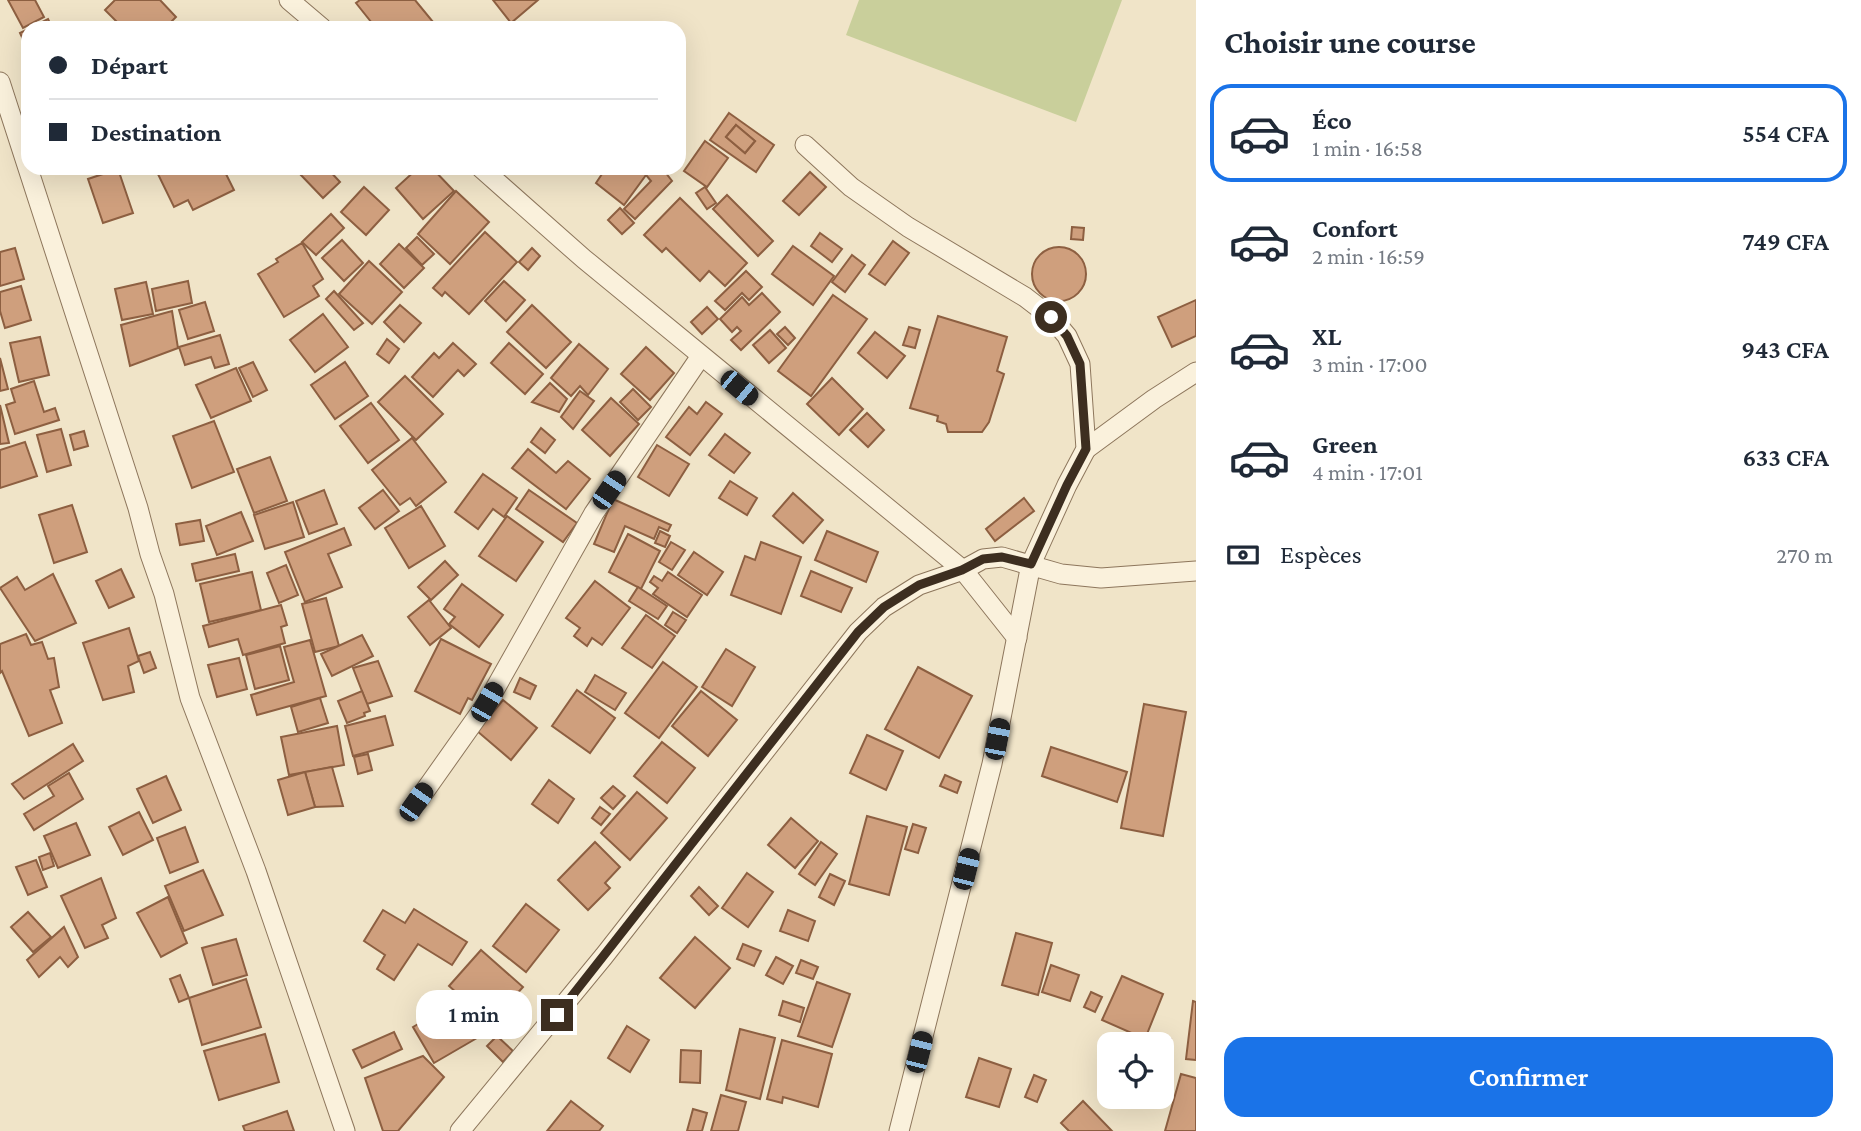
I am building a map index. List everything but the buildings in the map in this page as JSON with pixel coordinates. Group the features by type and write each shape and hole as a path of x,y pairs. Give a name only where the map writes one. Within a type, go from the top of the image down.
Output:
{"street":[{"path":"289,0 314,21"},
{"path":"0,82 21,146"},
{"path":"805,145 851,187 908,228 1025,297 1051,317 1067,336 1080,364 1086,449"},
{"path":"30,175 131,482 142,528 164,594 190,698 256,871 345,1131"},
{"path":"489,175 584,259 962,570 1017,638"},
{"path":"416,802 487,702 594,513 701,356"},
{"path":"899,1131 992,764 1031,564 1086,449 1196,372"},
{"path":"460,1131 604,956 858,632 884,607 919,585 962,570 983,559 1002,557 1061,574 1101,578 1196,571"}],"green space":[{"path":"859,0 1122,0 1076,122 846,35"}],"route":[{"path":"557,1015 858,632 884,607 919,585 962,570 983,559 1002,557 1031,564 1086,449 1080,364 1067,336 1051,317"}]}
